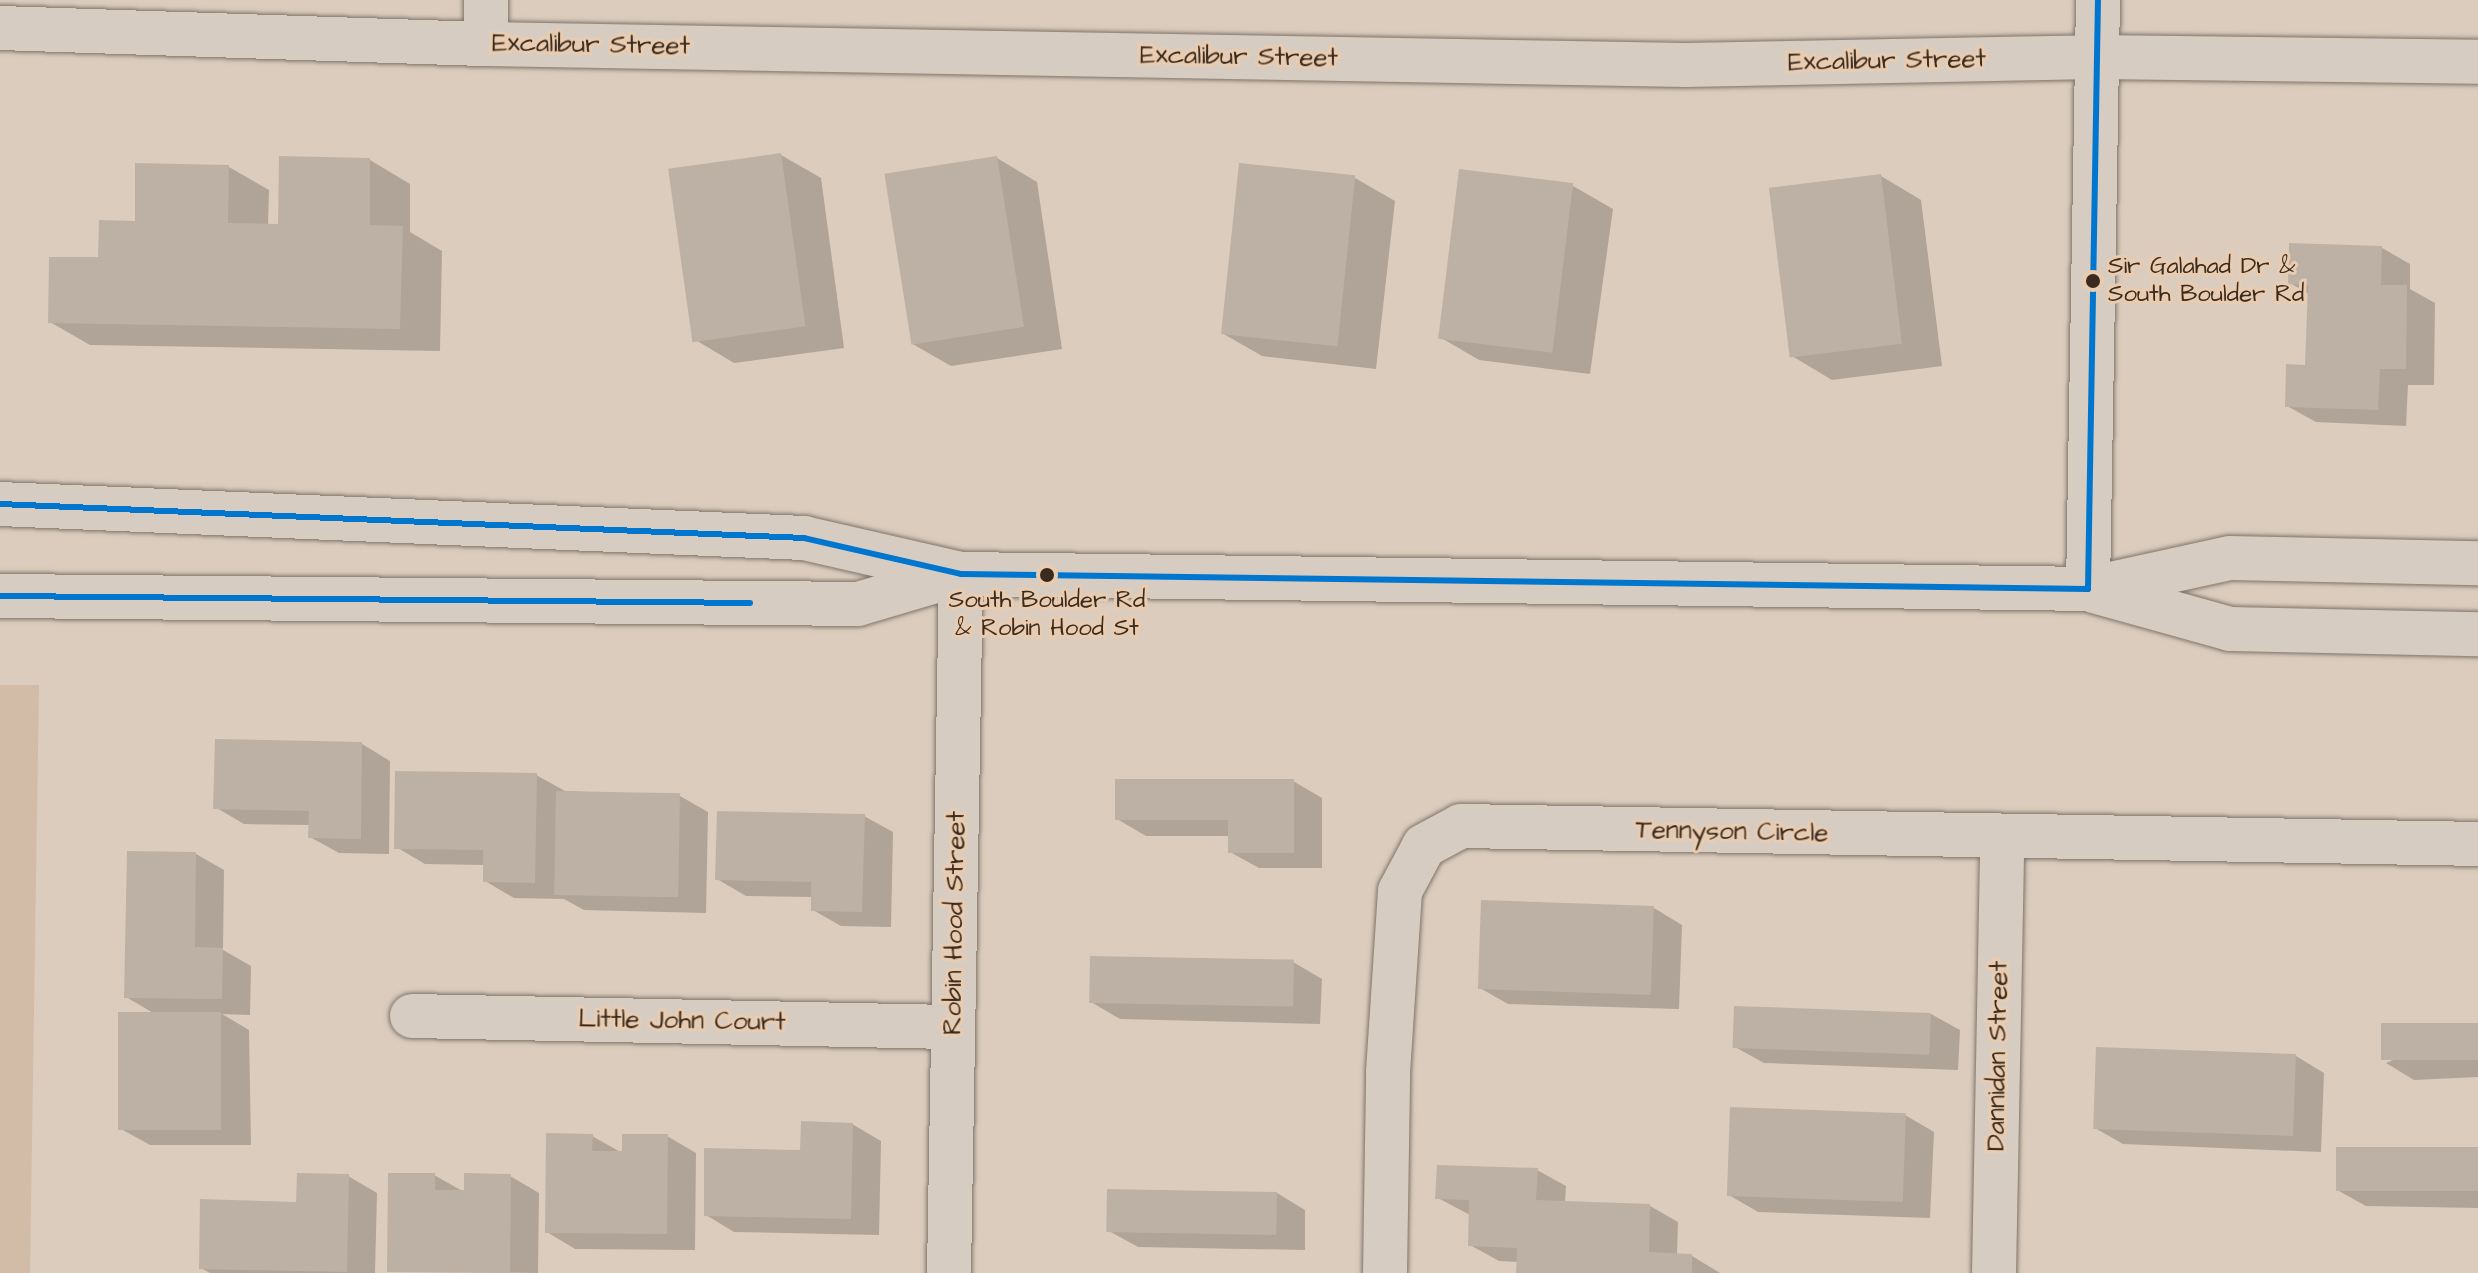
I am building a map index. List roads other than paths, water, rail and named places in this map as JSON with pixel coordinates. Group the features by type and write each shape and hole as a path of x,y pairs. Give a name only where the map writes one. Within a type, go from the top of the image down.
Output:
{"street":[{"path":"486,0 486,44"},
{"path":"2088,589 2098,0"},
{"name":"Excalibur Street","path":"0,28 486,44 1686,65 2096,57 2478,62"},
{"path":"0,504 804,538 961,574 2088,589 2230,558 2478,563"},
{"path":"0,596 858,604 961,574"},
{"name":"Robin Hood Street","path":"949,1273 961,574"},
{"path":"2088,589 2230,629 2478,634"},
{"name":"Tennyson Circle","path":"1385,1273 1388,1072 1400,891 1424,846 1461,826 2002,838 2478,844"},
{"name":"Dannidan Street","path":"1994,1273 2002,838"},
{"name":"Little John Court","path":"412,1016 952,1027"}],"place":[{"name":"Sir Galahad Dr & South Boulder Rd","path":"2093,281"},
{"name":"South Boulder Rd & Robin Hood St","path":"1047,575"}]}
